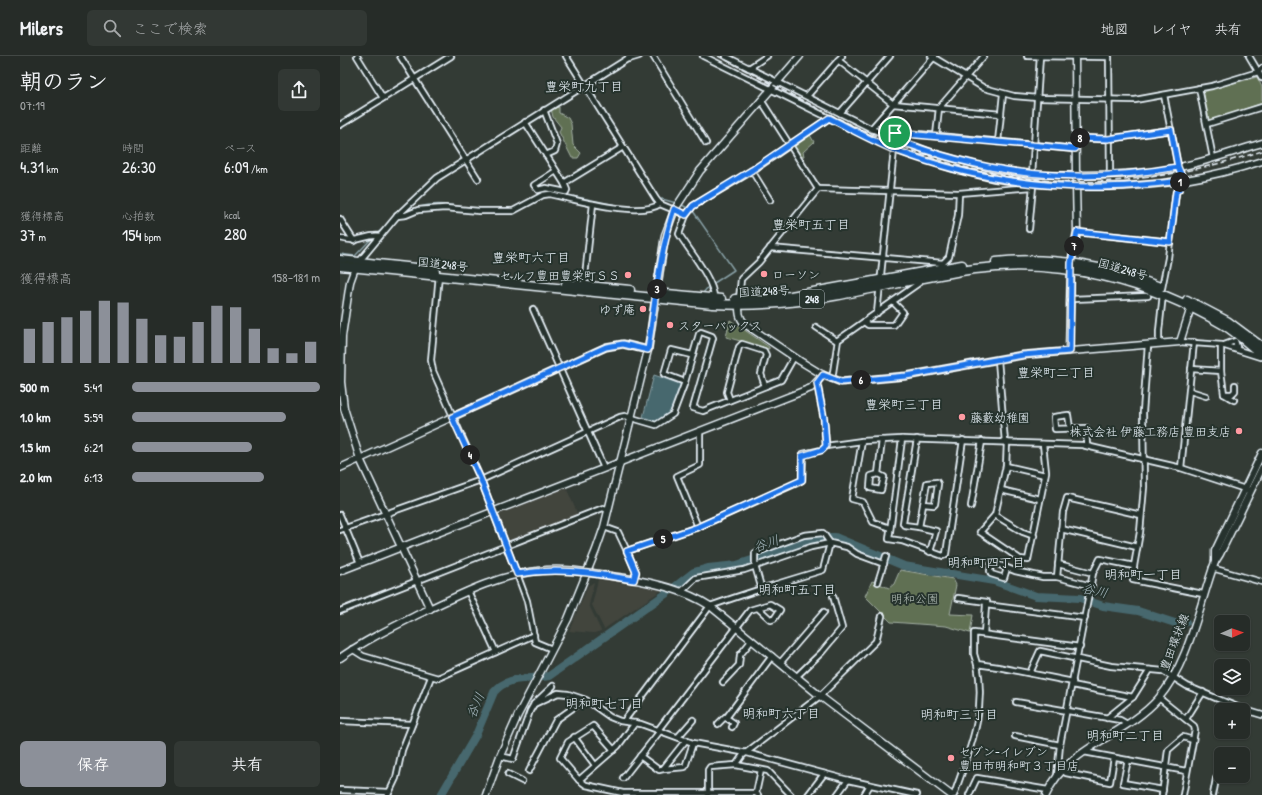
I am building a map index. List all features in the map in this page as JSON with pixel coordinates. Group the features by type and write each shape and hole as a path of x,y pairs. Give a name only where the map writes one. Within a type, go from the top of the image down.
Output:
{"highway":[{"name":"国道248号","path":"340,260 357,264 439,275 656,295 714,298 739,302"},
{"name":"国道248号","path":"340,266 357,264 584,285 713,304 802,300 940,266 1015,261 1072,266 1115,271 1163,291 1227,321 1262,347"},
{"name":"国道248号","path":"880,282 994,267 1072,266 1163,291"},
{"name":"国道248号","path":"1192,304 1225,326 1262,356"}],"street":[{"path":"357,56 383,98"},
{"path":"400,56 478,179"},
{"path":"340,125 451,56"},
{"path":"566,56 622,147 660,204 686,215"},
{"path":"430,609 360,459 344,408 340,375 340,354 350,282 357,264 380,236 397,216 437,178 632,56"},
{"path":"625,59 639,56"},
{"path":"653,56 706,142"},
{"path":"703,56 894,150 970,173 1033,186"},
{"path":"725,56 871,129 933,154 964,162 1032,175 1076,181 1100,187 1183,181 1235,170 1262,162"},
{"path":"734,56 736,61"},
{"path":"749,68 767,56"},
{"path":"486,795 500,756 534,683 568,619 604,527 648,350 666,235 674,209 690,183 800,56"},
{"path":"840,113 890,56"},
{"path":"936,136 939,108 984,56"},
{"path":"1027,56 1110,57 1108,99 1110,175"},
{"path":"1032,175 1040,56"},
{"path":"1070,351 1072,266 1077,232 1074,56"},
{"path":"1249,56 1260,70 1262,78"},
{"path":"871,129 935,57 984,88 1003,94 1038,98 1135,100 1200,88 1260,70"},
{"path":"807,96 840,58 893,104 1001,114"},
{"path":"1200,88 1213,158"},
{"path":"998,142 1003,94"},
{"path":"1164,95 1178,167 1183,181"},
{"path":"761,100 818,189"},
{"path":"1207,124 1262,107"},
{"path":"544,110 557,144 555,151 546,155"},
{"path":"714,298 713,289 679,234 686,215 693,206 790,146 829,118"},
{"path":"525,122 564,183 567,190 566,192 546,188 538,190 534,184 556,171"},
{"path":"1075,138 1108,139 1171,130"},
{"path":"892,138 897,132 1075,149"},
{"path":"818,189 959,193 1033,186 1110,175 1152,172 1213,158 1262,143"},
{"path":"564,183 622,147"},
{"path":"877,313 888,192 894,150"},
{"path":"752,170 770,200"},
{"path":"1159,344 1163,291 1176,192 1183,181"},
{"path":"1030,230 1033,186"},
{"path":"818,189 770,248 741,279 739,314 745,324 794,357 832,379 841,382 906,376 1023,355 1180,342 1222,345 1262,356"},
{"path":"770,248 940,266 946,262 949,257 958,215 959,193"},
{"path":"397,216 406,215 418,210 445,208 479,211 513,211 543,195 550,194 593,204 642,210 655,207 660,204"},
{"path":"584,285 593,204"},
{"path":"340,219 354,241"},
{"path":"1077,232 1170,242"},
{"path":"340,238 354,241 380,236"},
{"path":"439,275 431,360 433,371 481,480 517,574 527,601 536,642 552,649"},
{"path":"832,379 838,340 919,283 919,278"},
{"path":"1131,296 1135,284"},
{"path":"1072,299 1148,296"},
{"path":"864,322 868,325 894,325 903,312 892,302"},
{"path":"1180,342 1192,304"},
{"path":"533,309 604,468"},
{"path":"816,327 838,340"},
{"path":"342,529 481,480 620,417 625,416 656,425 673,414 685,382 698,334 701,332 712,336 713,338 693,408 703,411 781,380 794,357"},
{"path":"1181,468 1194,342"},
{"path":"340,468 614,345 623,344 648,350"},
{"path":"730,400 727,392 739,346 742,344 764,351 766,355 761,374 764,386"},
{"path":"1148,344 1143,412 1144,487 1133,580 1203,594"},
{"path":"1222,345 1221,371 1224,394"},
{"path":"685,382 664,374 671,350 692,355"},
{"path":"998,360 1006,442 1006,466 995,515 980,532 1020,559 1030,559 1045,475 1043,444"},
{"path":"1191,369 1221,371"},
{"path":"340,571 811,388 823,375"},
{"path":"817,383 824,419 826,446"},
{"path":"1224,394 1232,394 1235,391 1235,385"},
{"path":"1190,391 1206,396"},
{"path":"1224,394 1234,400"},
{"path":"1070,428 1086,428 1087,446"},
{"path":"698,527 676,476 700,465 700,431"},
{"path":"627,551 698,527 799,482 802,480 802,456 822,450 826,446 862,441 902,439 963,440 1087,446 1181,468 1248,489"},
{"path":"902,439 889,539 902,541 943,556 946,554 963,440"},
{"path":"917,439 903,522 904,525 936,531 930,552"},
{"path":"878,474 882,440"},
{"path":"862,441 852,499 863,502 873,522 890,528"},
{"path":"971,506 982,441"},
{"name":"豊田環状線","path":"1248,489 1262,453"},
{"path":"1006,466 1045,475"},
{"name":"豊田環状線","path":"1047,792 1062,770 1084,752 1150,707 1174,677 1185,650 1214,562 1215,551 1248,489 1262,468"},
{"path":"919,527 923,504 927,483 937,482 938,484 934,506 923,504"},
{"path":"1001,490 1040,499"},
{"path":"1057,577 1063,512 1067,498 1141,515"},
{"path":"340,611 603,508 609,510"},
{"path":"340,515 342,529 360,563"},
{"path":"995,515 1023,532 1034,536"},
{"path":"604,527 618,532 636,572 634,580"},
{"path":"1061,529 1137,547"},
{"path":"624,721 710,606 762,590 823,570 829,541 823,533 804,535 756,553 755,564 762,590"},
{"path":"680,591 696,578 728,574 829,541 847,547 857,554 884,563"},
{"path":"878,582 886,556"},
{"path":"1057,776 1060,745 1086,618 1093,573 1100,559 1134,566"},
{"path":"1058,564 1093,573"},
{"path":"1007,568 1043,577 1057,577 1092,586"},
{"path":"1212,568 1262,582"},
{"path":"340,658 352,649 391,627 468,591 517,574 558,570 587,572 667,587 694,596 710,606 781,662 820,696 952,795 978,723 981,692 974,654 974,633 1080,647"},
{"path":"468,591 496,652"},
{"path":"797,676 822,652 842,628 833,596"},
{"path":"958,598 987,602 984,634"},
{"path":"623,778 750,610 772,604 780,610 780,612 774,619 771,620 758,608"},
{"path":"986,605 1086,618"},
{"path":"781,662 824,612"},
{"path":"736,765 742,755 747,753 820,696 876,641 882,616"},
{"path":"352,649 363,656 431,677 442,678 496,652 534,636"},
{"path":"723,682 739,665 740,654 752,640"},
{"path":"1030,673 1040,651 1111,666 1163,671 1187,686 1242,709 1262,715"},
{"path":"718,724 726,718 772,656"},
{"path":"977,664 1030,673 1133,697"},
{"path":"1107,718 1133,697 1150,670"},
{"path":"340,790 388,793 396,778 402,750 431,677"},
{"path":"500,756 513,759 534,704 553,686"},
{"path":"1186,719 1203,692"},
{"path":"534,704 558,693 568,694 584,700 610,717 659,730 693,743 747,753 894,793 917,795"},
{"path":"1158,698 1194,726 1193,740 1186,771 1183,795"},
{"path":"529,770 556,720 584,700"},
{"path":"1016,702 1120,720 1127,724"},
{"path":"726,718 734,723 732,727"},
{"path":"678,737 692,720"},
{"path":"340,721 412,724"},
{"path":"579,780 614,750 636,723"},
{"path":"614,750 593,726 568,742 560,758 579,780 586,784 623,793 757,794 761,770"},
{"path":"1015,736 1060,745"},
{"path":"1128,760 1123,783 1162,792 1168,750 1183,737 1193,740"},
{"path":"574,738 595,765"},
{"path":"663,769 686,740"},
{"path":"640,756 660,770 685,767 693,743"},
{"path":"1084,752 1186,771"},
{"path":"1062,770 1066,773 1110,782 1114,758"},
{"path":"708,794 708,770 710,766 736,765 768,771 791,795"},
{"path":"508,774 522,781"},
{"path":"808,795 824,774"},
{"path":"969,795 977,778 1047,792"},
{"path":"837,795 848,780"},
{"path":"1213,795 1215,783"},
{"path":"864,795 870,786"}],"shaded area":[{"path":"566,487 578,515 507,544 497,514"},
{"path":"600,578 662,590 604,629 592,605 598,580"},
{"path":"594,582 589,605 601,631 594,633 569,631 588,586"}],"green space":[{"path":"1257,77 1262,87 1262,103 1208,122 1203,91"},
{"path":"559,107 559,113 568,118 571,124 573,145 581,153 578,158 572,158 559,132 561,127 553,117 551,109"},
{"path":"810,135 814,142 803,152 804,156 800,157 793,146"},
{"path":"730,320 769,347 769,349 726,337"},
{"name":"明和公園","path":"900,570 953,579 956,585 950,614 973,615 970,633 946,626 891,622 865,596 872,581 889,588 894,584"}],"water":[{"path":"654,375 683,385 673,412 658,422 643,417"}],"waterway":[{"path":"512,209 544,192 548,192"},
{"path":"557,193 626,207"},
{"path":"660,200 662,199 676,203"},
{"path":"406,213 413,209 436,204 468,208"},
{"path":"680,204 693,211 734,270 708,287 703,293"},
{"path":"375,235 386,226"},
{"path":"340,254 355,256 372,238"},
{"name":"谷川","path":"441,795 476,735 494,692 500,687 506,683 519,679 549,676 667,593 694,572 708,568 737,565 820,537 835,537 904,566 994,581 1036,596 1080,598 1103,606 1138,611 1178,624 1186,622"}],"railway":[{"path":"718,56 869,133 922,154 965,167 1008,176 1050,181 1092,182 1134,179 1176,173 1262,151"}],"place":[{"name":"ローソン","path":"764,274"},
{"name":"セルフ豊田豊栄町ＳＳ","path":"628,275"},
{"name":"ゆず庵","path":"643,309"},
{"name":"スターバックス","path":"670,325"},
{"name":"藤藪幼稚園","path":"962,417"},
{"name":"株式会社 伊藤工務店 豊田支店","path":"1239,431"},
{"name":"セブン-イレブン 豊田市明和町３丁目店","path":"951,758"}],"district":[{"name":"豊栄町九丁目","path":"584,86"},
{"name":"豊栄町五丁目","path":"811,224"},
{"name":"豊栄町六丁目","path":"531,257"},
{"name":"豊栄町二丁目","path":"1056,372"},
{"name":"豊栄町三丁目","path":"904,404"},
{"name":"明和町四丁目","path":"986,562"},
{"name":"明和町一丁目","path":"1143,574"},
{"name":"明和町五丁目","path":"797,589"},
{"name":"明和町七丁目","path":"604,703"},
{"name":"明和町六丁目","path":"781,713"},
{"name":"明和町三丁目","path":"959,714"},
{"name":"明和町二丁目","path":"1125,735"}],"route":[{"path":"895,133 892,138 933,154 993,169 1032,175 1110,175 1152,172 1178,167 1183,181 1100,187 1034,184 995,179 950,168 894,150 829,118 790,146 693,206 686,215 674,209 660,262 648,350 623,344 606,347 452,417 481,480 517,574 539,570 558,570 587,572 634,580 636,572 627,551 698,527 802,480 803,454 822,450 826,446 824,419 817,383 823,375 841,382 906,376 1023,355 1070,351 1072,299 1071,263 1077,232 1170,242 1176,192 1183,181 1183,179 1178,167 1171,130 1108,139 1075,138 1075,149 895,133"}]}
